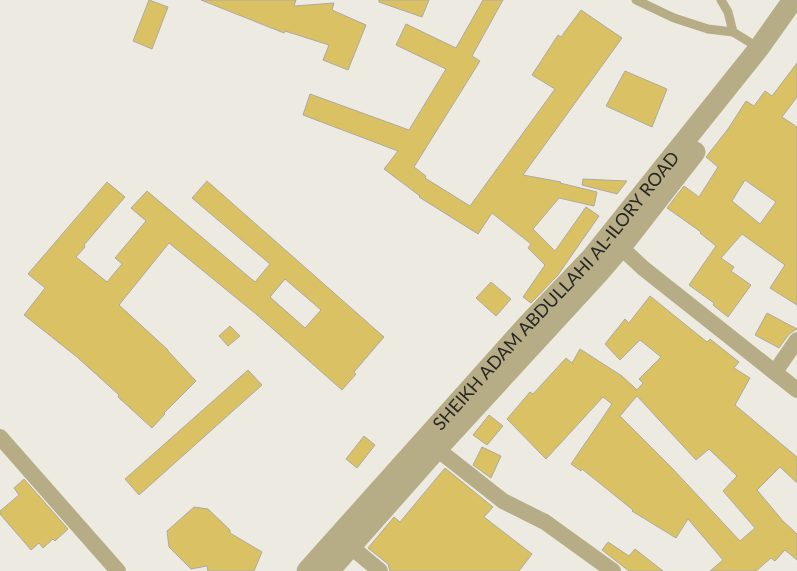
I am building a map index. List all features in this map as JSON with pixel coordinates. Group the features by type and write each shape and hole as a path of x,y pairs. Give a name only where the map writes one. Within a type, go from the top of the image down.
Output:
{"street":[{"name":"SHEIKH ADAM ABDULLAHI AL-ILORY ROAD","path":"307,571 527,325 591,258 615,242 760,48 793,0"},
{"name":"SHEIKH ADAM ABDULLAHI AL-ILORY ROAD","path":"329,571 615,242 797,19"},
{"path":"615,242 643,268 797,390"},
{"path":"775,372 797,340"},
{"path":"0,437 118,571"},
{"path":"437,449 503,501 545,522 613,571"},
{"path":"350,546 380,571"}],"lane":[{"path":"636,0 674,18 708,29 733,32 760,48"},
{"path":"722,0 728,12 733,32"}],"building":[{"path":"149,0 168,7 152,49 133,41"},
{"path":"201,0 296,0 294,6 334,3 332,10 366,25 348,70 323,60 329,45 285,31 284,33"},
{"path":"379,0 429,0 422,17 379,2"},
{"path":"483,0 503,0 472,56 480,61 414,167 426,176 425,178 470,206 555,89 532,75 558,35 561,37 581,10 622,38 523,175 561,182 597,192 594,206 559,198 533,229 555,251 586,207 599,216 558,275 531,303 523,297 545,265 528,248 531,244 492,213 478,234 419,197 384,169 398,151 303,115 310,94 409,130 446,69 396,45 406,24 456,48"},
{"path":"797,63 797,97 782,117 797,127 797,305 770,288 785,265 742,234 721,258 734,267 731,271 751,285 728,317 713,305 714,303 689,285 716,246 701,232 667,208 684,186 699,197 718,167 706,157 728,129 746,101 754,106 765,91 772,96","holes":["745,180 776,202 760,224 732,201"]},
{"path":"625,71 667,89 652,127 606,106"},
{"path":"583,179 627,181 617,194 582,185"},
{"path":"207,181 384,337 354,372 356,374 342,390 256,314 169,243 119,305 168,350 196,381 152,428 77,357 24,315 45,288 28,274 107,182 125,197 76,257 107,282 122,264 115,258 146,221 131,208 147,191 255,282 270,264 192,198","holes":["285,279 321,310 305,328 270,297"]},
{"path":"491,282 511,299 496,316 476,298"},
{"path":"650,296 707,342 710,339 739,362 734,368 750,378 735,405 797,457 797,483 780,467 757,490 783,521 797,534 797,560 785,550 775,561 771,558 756,571 710,571 723,560 688,519 676,538 632,511 582,469 581,471 571,464 612,404 603,397 546,459 507,419 530,392 533,394 566,358 572,363 580,349 622,376 637,390 643,383 639,379 661,357 640,340 620,360 605,344 625,319 629,323","holes":["637,396 696,460 709,449 737,476 723,491 755,528 740,541 672,468 620,416"]},
{"path":"767,313 797,329 789,334 779,348 755,335"},
{"path":"230,326 240,336 228,346 219,336"},
{"path":"248,370 262,385 139,495 125,479"},
{"path":"489,415 503,426 487,445 473,435"},
{"path":"364,436 375,445 357,468 346,459"},
{"path":"482,447 501,456 491,478 473,465"},
{"path":"445,468 493,507 484,517 532,554 519,571 390,571 388,564 368,548 394,517 400,522"},
{"path":"24,479 68,529 55,541 53,539 43,548 39,543 31,550 0,514 0,511 19,495 14,488"},
{"path":"194,507 208,509 230,530 230,533 262,552 254,571 208,571 207,566 191,569 169,547 167,531"},
{"path":"608,542 629,556 635,549 663,571 629,571 602,550"}]}
